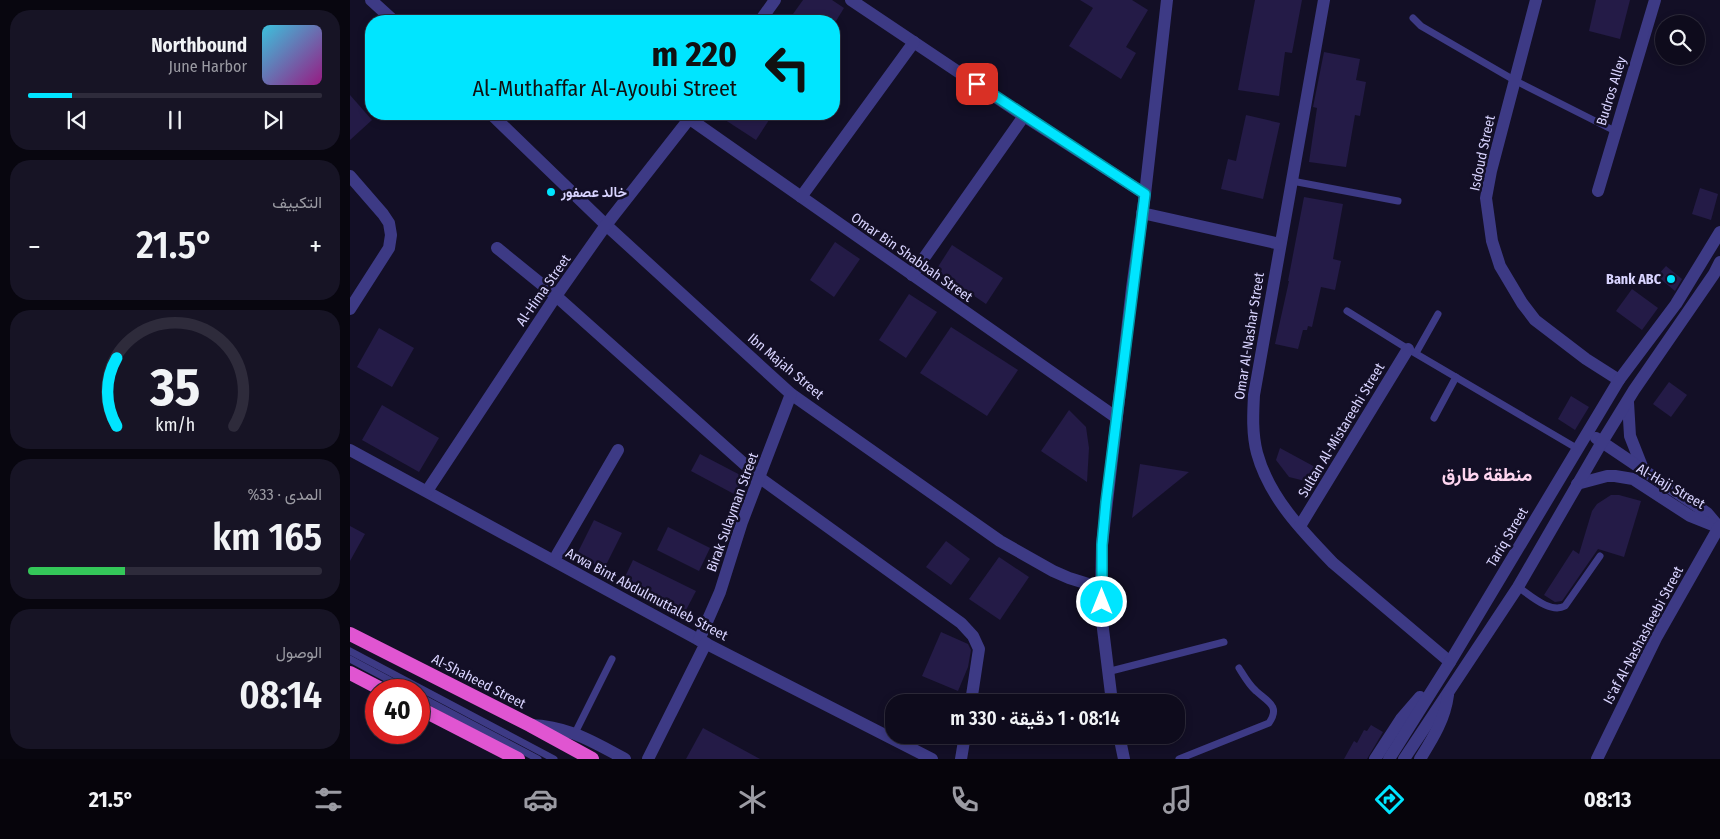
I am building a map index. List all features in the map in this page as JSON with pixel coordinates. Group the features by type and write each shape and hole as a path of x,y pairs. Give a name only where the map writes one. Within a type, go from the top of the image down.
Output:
{"highway":[{"name":"Al-Shaheed Street","path":"350,634 530,725 592,759"},
{"path":"350,673 365,681"},
{"path":"430,714 515,758"}],"street":[{"path":"371,0 387,15"},
{"path":"764,15 775,0"},
{"path":"851,0 1024,116 1145,194"},
{"path":"1111,694 1103,630 1101,588 1102,545 1167,0"},
{"name":"Omar Al-Nashar Street","path":"1324,0 1254,395 1252,424 1257,452 1266,479 1281,504 1333,564 1450,662"},
{"name":"Isdoud Street","path":"1536,0 1491,171 1486,198 1492,241 1500,266 1522,303 1535,320 1586,359 1619,380"},
{"name":"Budros Alley","path":"1598,191 1655,0"},
{"path":"801,197 914,42"},
{"path":"912,275 1024,116"},
{"name":"Ibn Majah Street","path":"497,120 606,225 791,394 1000,541 1069,578 1101,588"},
{"name":"Al-Hima Street","path":"427,491 556,296 606,225 688,120"},
{"name":"Omar Bin Shabbah Street","path":"696,120 801,197 1117,418"},
{"path":"350,176 383,214 389,223 391,235 389,248 350,309"},
{"path":"1142,213 1280,244"},
{"name":"Tariq Street","path":"1389,759 1450,662 1619,380 1676,304 1720,232"},
{"path":"497,248 556,296 760,478 961,624 973,636 979,649 972,694"},
{"path":"1404,759 1518,587 1602,442 1714,274 1720,262"},
{"name":"Sultan Al-Mistareehi Street","path":"1300,526 1412,351"},
{"name":"Birak Sulayman Street","path":"648,759 703,642 742,522 791,394"},
{"path":"1628,402 1630,436 1642,469"},
{"name":"Al-Hajj Street","path":"1588,433 1707,513 1720,527"},
{"name":"Arwa Bint Abdulmuttaleb Street","path":"350,450 703,642 932,759"},
{"path":"554,560 618,450"},
{"name":"Al-Hajj Street","path":"1577,484 1606,476 1633,479 1690,516 1720,527"},
{"name":"Is'af Al-Nashasheebi Street","path":"1597,759 1656,638 1720,527"},
{"path":"1375,759 1410,708 1420,697 1432,689"},
{"path":"1420,759 1440,725 1446,710 1448,692"},
{"path":"530,725 555,727 575,733 625,759"},
{"path":"961,759 964,744"},
{"path":"1120,744 1123,759"}],"lane":[{"path":"1413,18 1421,26 1514,80 1615,131"},
{"path":"1292,181 1398,201"},
{"path":"1347,311 1578,449"},
{"path":"1412,351 1438,314"},
{"path":"1434,418 1456,377"},
{"path":"1518,587 1552,608 1561,608 1565,606 1600,556"},
{"path":"1107,672 1224,642"},
{"path":"350,651 554,759"},
{"path":"350,659 387,679"},
{"path":"575,733 612,659"},
{"path":"1179,759 1270,723 1274,712 1272,704 1250,685 1240,668"},
{"path":"430,702 538,759"}],"building":[{"path":"803,0 832,0 844,8 840,15 792,15"},
{"path":"1080,0 1132,0 1148,10 1126,47 1136,53 1121,79 1069,46 1093,8"},
{"path":"1255,0 1302,0 1292,53 1285,52 1279,96 1238,90"},
{"path":"1596,0 1630,0 1620,39 1589,31"},
{"path":"1324,52 1360,59 1356,80 1366,82 1360,116 1355,115 1346,167 1309,162 1317,108 1313,107"},
{"path":"350,95 365,112 365,120 372,120 350,140"},
{"path":"1246,115 1280,123 1263,199 1221,189 1228,159 1236,161"},
{"path":"725,120 769,120 756,140"},
{"path":"1700,188 1718,194 1711,220 1692,214"},
{"path":"1304,197 1343,204 1333,259 1341,261 1335,290 1321,287 1312,327 1308,326 1307,330 1303,330 1298,349 1275,344 1289,281"},
{"path":"835,242 860,259 834,297 810,280"},
{"path":"952,245 1003,278 986,304 936,270"},
{"name":"Bank ABC","path":"1666,266 1682,279 1675,291 1657,276"},
{"path":"1632,289 1658,308 1642,330 1616,311"},
{"path":"909,294 937,312 906,358 879,340"},
{"path":"951,327 1018,370 987,416 920,373"},
{"path":"379,328 414,348 392,387 357,367"},
{"path":"1669,382 1687,395 1671,417 1653,404"},
{"path":"1571,396 1589,407 1575,430 1558,419"},
{"path":"382,405 439,438 419,472 362,440"},
{"path":"1069,410 1086,427 1089,448 1087,482 1041,451"},
{"path":"1280,448 1315,467 1305,481 1289,477 1276,460"},
{"path":"700,454 744,477 734,494 691,471"},
{"path":"1140,464 1189,472 1132,518"},
{"path":"1611,495 1619,495 1641,501 1624,557 1598,549 1562,601 1555,602 1544,595 1573,550 1579,554 1592,511 1597,504"},
{"path":"594,520 622,533 604,569 576,556"},
{"path":"350,526 365,534 350,561"},
{"path":"668,527 710,548 699,571 657,550"},
{"path":"946,541 970,559 951,585 926,567"},
{"path":"999,557 1029,577 1000,620 969,599"},
{"path":"633,560 696,591 685,612 623,581"},
{"path":"941,632 968,644 971,650 968,667 958,691 922,676"},
{"path":"1371,725 1383,732 1367,759 1344,759 1354,741 1357,743 1364,730 1367,731"},
{"path":"703,728 760,759 686,759"}],"place":[{"name":"خالد عصفور","path":"551,192"},
{"name":"Bank ABC","path":"1671,279"}],"district":[{"name":"منطقة طارق","path":"1487,474"}],"route":[{"path":"977,84 1145,194 1106,502 1102,545 1102,602"}]}
